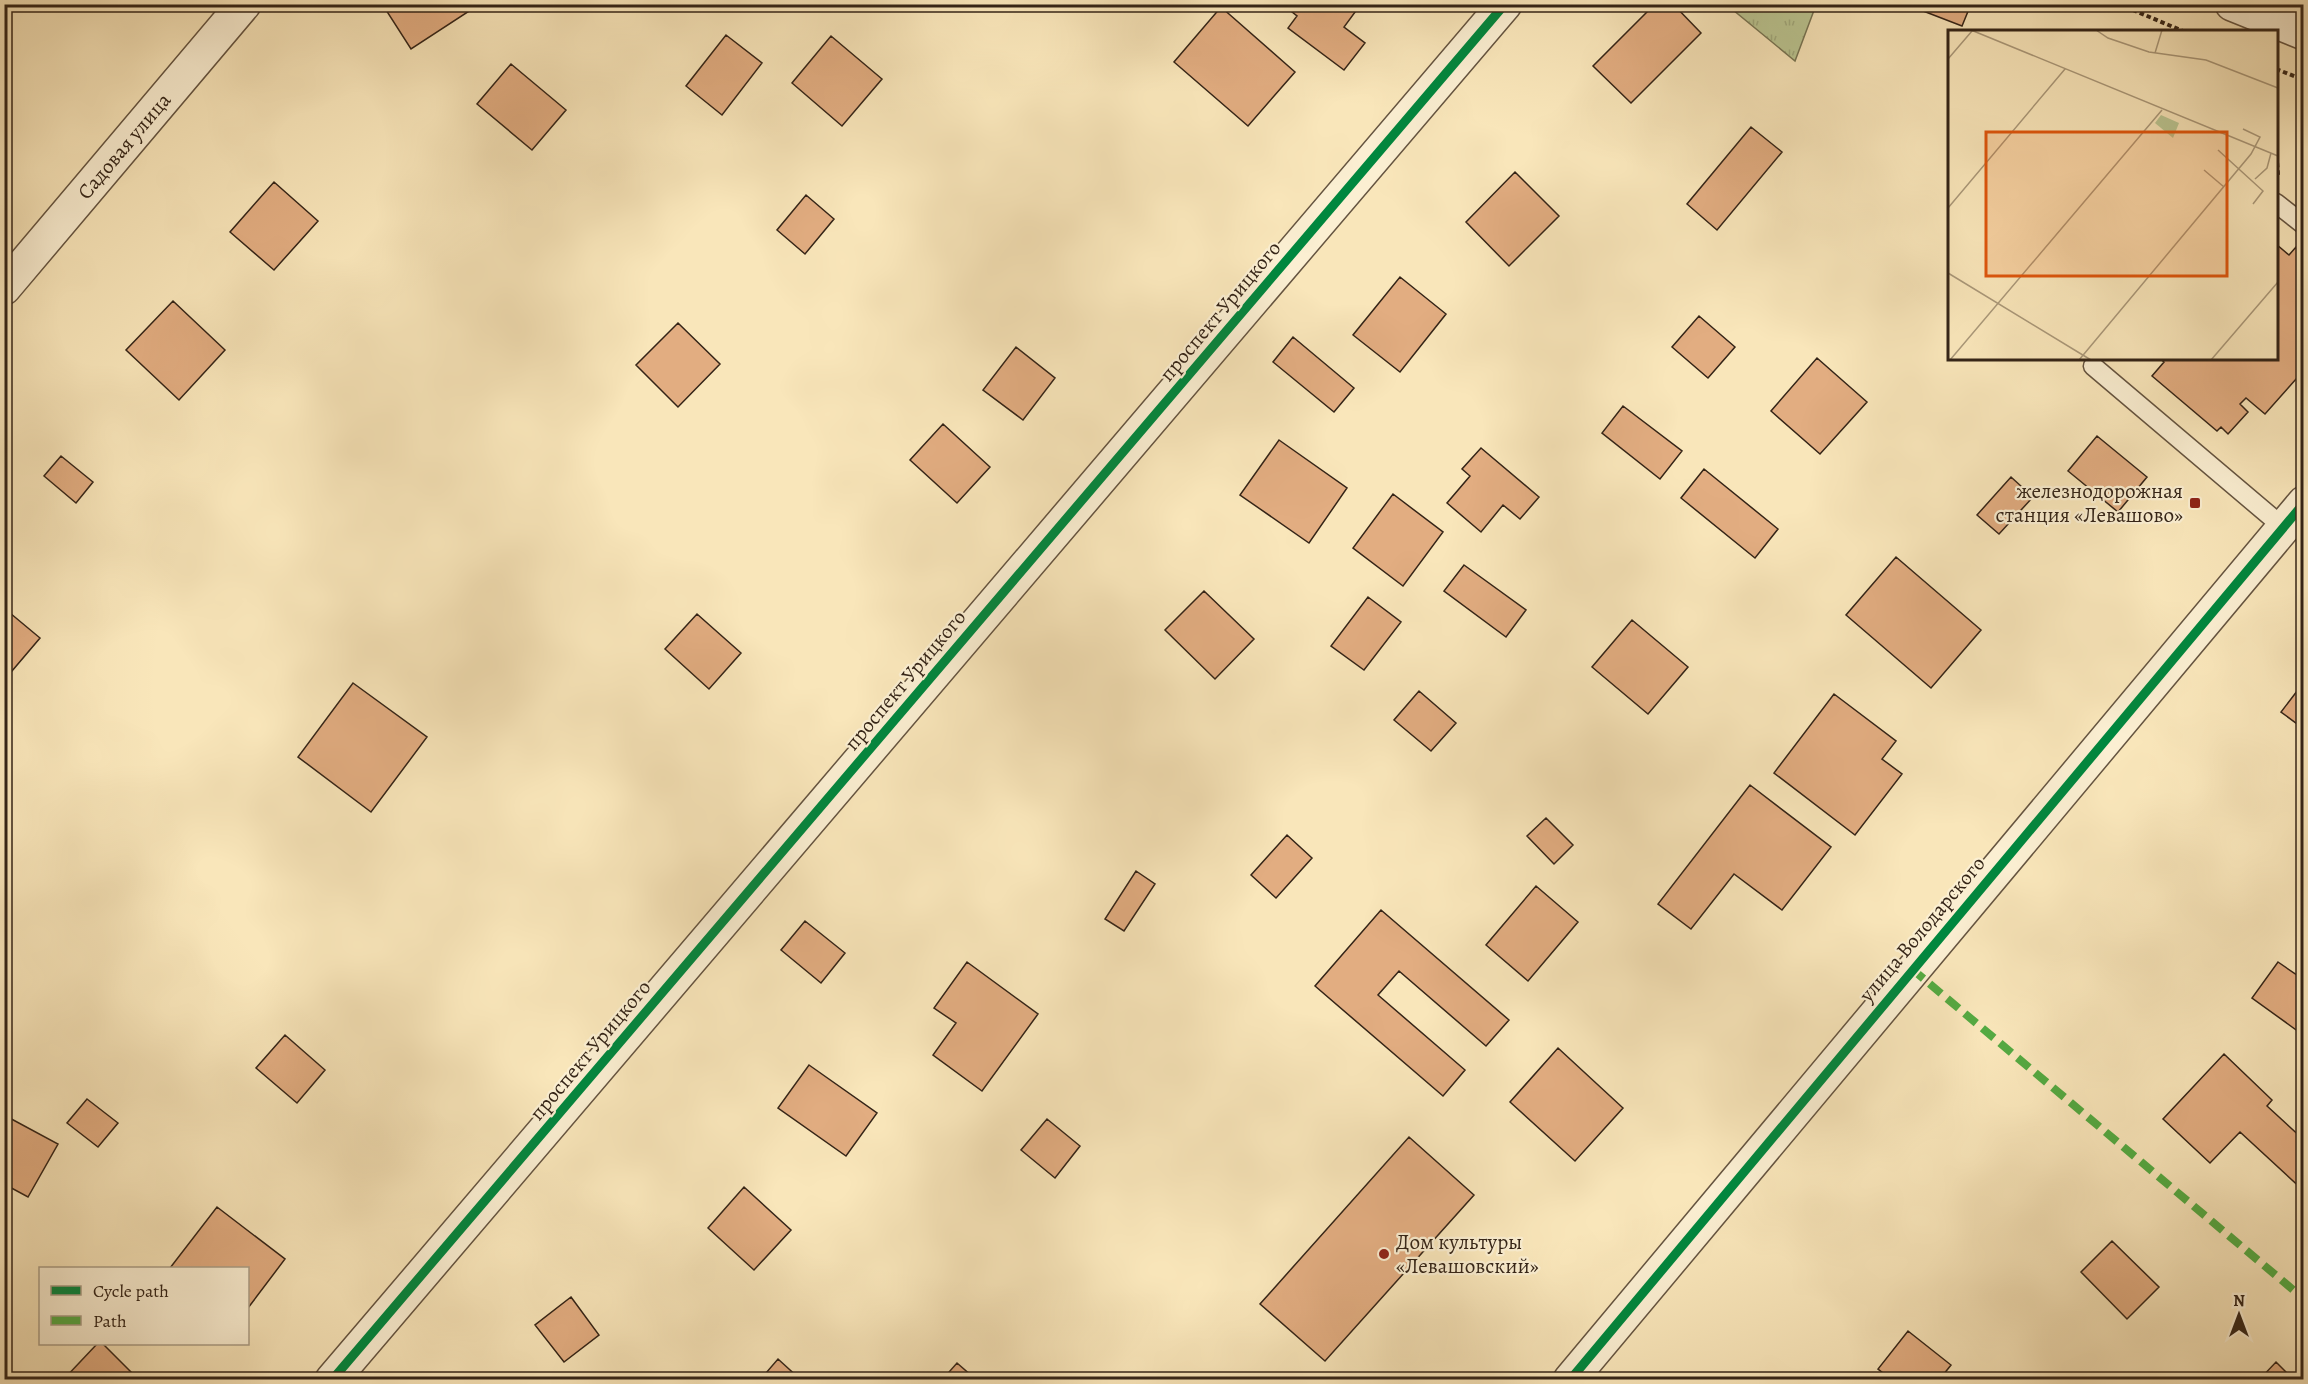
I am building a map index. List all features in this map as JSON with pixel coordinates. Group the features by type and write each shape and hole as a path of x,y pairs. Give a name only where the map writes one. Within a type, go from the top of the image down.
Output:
{"street":[{"name":"Садовая улица","path":"4,288 244,4"},
{"name":"проспект Урицкого","path":"332,1380 1505,4"},
{"path":"2232,4 2304,33"},
{"name":"улица Володарского","path":"1570,1380 2293,515"}],"lane":[{"path":"2278,204 2304,225"},
{"path":"2093,366 2293,515"}],"path":[{"path":"2119,4 2180,30"},
{"path":"2278,69 2304,80"}],"green space":[{"path":"1727,5 1816,5 1795,61"}],"building":[{"path":"394,4 480,4 411,49 386,10"},
{"path":"1282,4 1361,4 1344,27 1365,43 1344,70 1288,28 1297,16"},
{"path":"1655,4 1673,4 1701,33 1631,103 1593,66"},
{"path":"1905,4 1971,4 1962,26"},
{"path":"1221,7 1295,72 1248,126 1174,62"},
{"path":"726,35 762,63 722,115 686,86"},
{"path":"831,36 882,79 842,126 792,83"},
{"path":"511,64 566,110 532,150 477,104"},
{"path":"1751,127 1782,152 1717,230 1687,204"},
{"path":"1515,172 1559,216 1509,266 1466,222"},
{"path":"274,182 318,221 274,270 230,232"},
{"path":"806,195 834,219 805,254 777,230"},
{"path":"2278,246 2289,255 2296,247 2304,254 2304,370 2265,414 2246,398 2240,404 2248,412 2228,434 2221,427 2217,431 2152,376 2164,362 2162,360 2278,360"},
{"path":"1400,277 1446,314 1400,372 1353,335"},
{"path":"173,301 225,350 179,400 126,350"},
{"path":"1699,316 1735,347 1708,378 1672,347"},
{"path":"678,323 720,364 678,407 636,365"},
{"path":"1293,337 1354,388 1334,412 1273,362"},
{"path":"1016,347 1055,378 1023,420 983,390"},
{"path":"1817,358 1867,402 1820,454 1771,411"},
{"path":"1623,406 1682,451 1660,479 1602,433"},
{"path":"943,424 990,467 957,503 910,460"},
{"path":"2097,436 2147,477 2118,512 2068,471"},
{"path":"1279,440 1347,488 1309,543 1240,495"},
{"path":"1481,448 1539,497 1520,519 1503,505 1481,532 1447,503 1470,476 1462,469"},
{"path":"61,456 93,482 76,503 44,476"},
{"path":"1704,469 1778,529 1755,558 1681,498"},
{"path":"2011,477 2033,497 1999,534 1977,515"},
{"path":"1393,494 1443,532 1403,586 1353,548"},
{"path":"1896,557 1981,630 1931,688 1846,615"},
{"path":"1464,565 1526,610 1506,637 1444,591"},
{"path":"1204,591 1254,639 1215,679 1165,630"},
{"path":"1368,597 1401,622 1364,670 1331,646"},
{"path":"4,608 40,638 6,678 4,677"},
{"path":"697,614 741,653 709,689 665,649"},
{"path":"1632,620 1688,667 1648,714 1592,667"},
{"path":"2304,682 2304,729 2281,712"},
{"path":"353,683 427,737 371,812 298,757"},
{"path":"1419,691 1456,723 1431,751 1394,720"},
{"path":"1834,694 1896,741 1882,759 1902,774 1855,835 1774,773"},
{"path":"1750,785 1831,847 1782,910 1734,874 1691,929 1658,904"},
{"path":"1546,818 1573,845 1554,864 1527,836"},
{"path":"1287,835 1312,858 1276,898 1251,875"},
{"path":"1136,871 1155,884 1124,931 1105,919"},
{"path":"1536,886 1578,922 1528,981 1486,945"},
{"path":"1381,910 1509,1020 1486,1046 1399,971 1378,995 1465,1070 1443,1096 1315,986"},
{"path":"805,921 845,953 821,983 781,950"},
{"path":"967,962 1038,1014 982,1091 933,1055 956,1023 934,1008"},
{"path":"2278,962 2304,980 2304,1025 2299,1032 2252,998"},
{"path":"285,1035 325,1070 297,1103 256,1068"},
{"path":"1558,1048 1623,1108 1575,1161 1510,1102"},
{"path":"2224,1054 2272,1100 2267,1106 2304,1140 2304,1191 2240,1132 2210,1163 2163,1119"},
{"path":"809,1065 877,1113 846,1156 778,1108"},
{"path":"87,1099 118,1123 98,1147 67,1123"},
{"path":"4,1115 58,1144 28,1197 4,1184"},
{"path":"1047,1119 1080,1146 1055,1178 1021,1150"},
{"path":"1409,1137 1474,1195 1325,1361 1260,1304"},
{"path":"744,1187 791,1230 754,1270 708,1228"},
{"path":"217,1207 285,1259 249,1307 249,1267 171,1267"},
{"path":"2112,1241 2159,1287 2127,1319 2081,1272"},
{"path":"571,1297 599,1335 564,1362 535,1325"},
{"path":"1908,1331 1951,1365 1939,1380 1892,1380 1878,1369"},
{"path":"96,1345 104,1345 139,1380 63,1380"},
{"path":"778,1359 801,1380 760,1380"},
{"path":"2276,1362 2294,1380 2259,1380"},
{"path":"957,1363 973,1377 971,1380 942,1380"}],"marked path":[{"path":"1912,969 2304,1299"}],"cycle path":[{"path":"332,1380 1505,4"},
{"path":"1570,1380 2304,503"}],"place":[{"name":"железнодорожная станция «Левашово»","path":"2195,503"},
{"name":"Дом культуры «Левашовский»","path":"1384,1254"}]}
